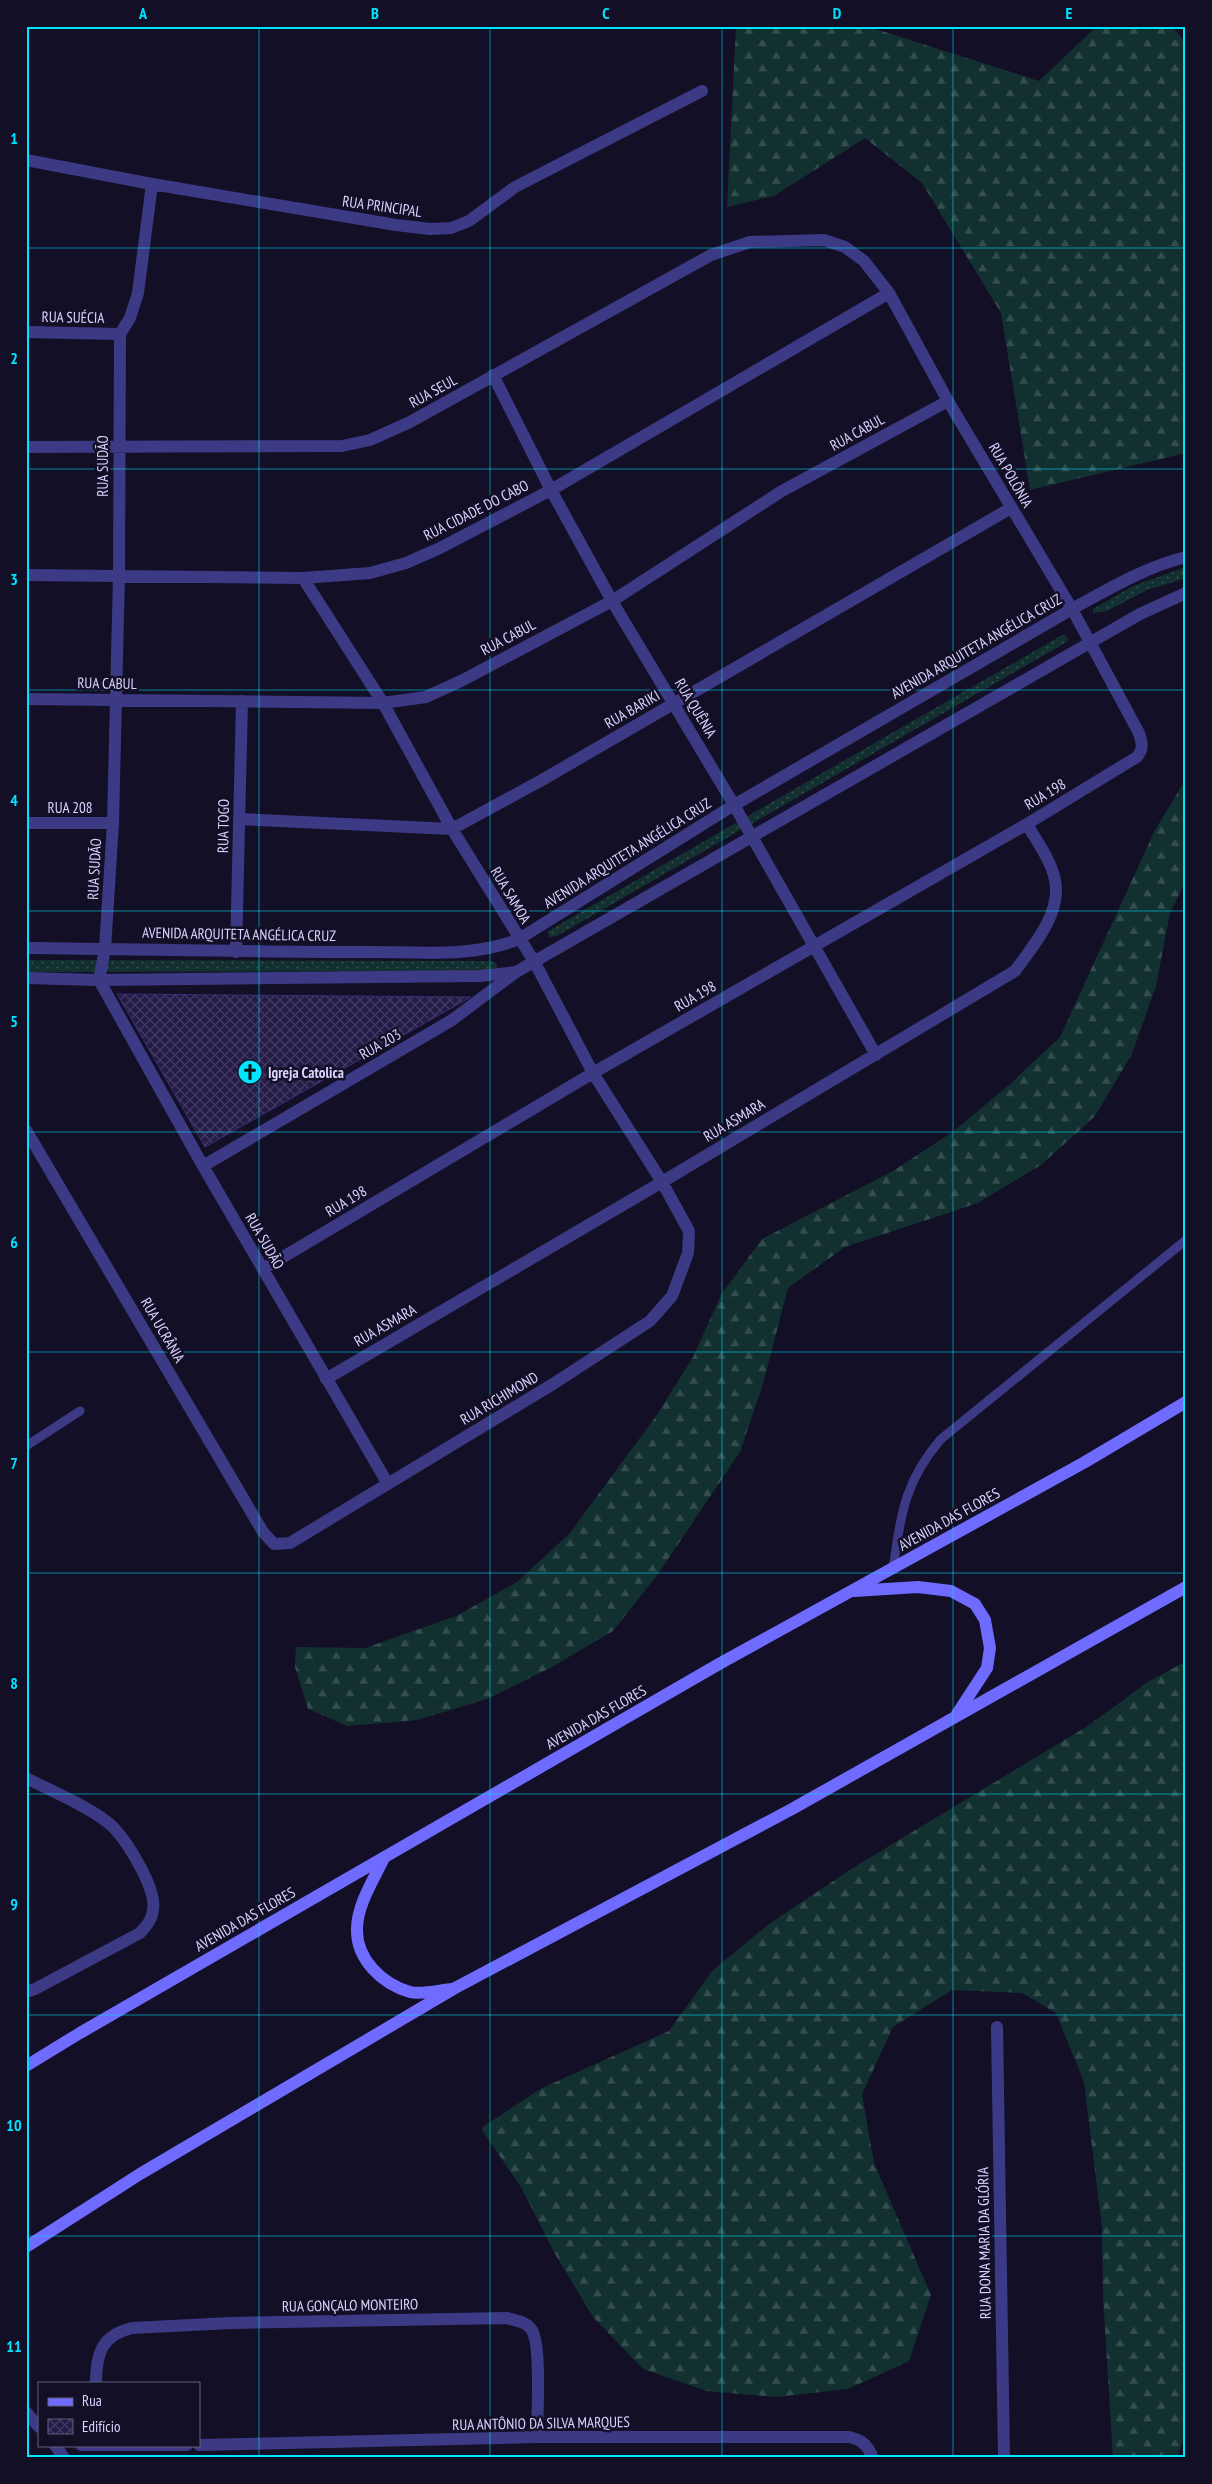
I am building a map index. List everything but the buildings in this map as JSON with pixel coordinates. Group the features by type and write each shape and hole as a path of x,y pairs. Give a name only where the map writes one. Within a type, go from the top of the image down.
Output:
{"main road":[{"name":"AVENIDA DAS FLORES","path":"26,2066 719,1664 1085,1462 1186,1402"},
{"path":"850,1591 918,1587 951,1591 975,1604 986,1620 990,1648 987,1668 954,1718"},
{"path":"26,2247 140,2174 455,1988 792,1808 1186,1587"},
{"path":"384,1858 364,1899 357,1929 364,1961 383,1979 411,1992 455,1988"}],"street":[{"name":"RUA PRINCIPAL","path":"26,160 152,184 396,225 430,229 450,228 469,221 516,187 702,91"},
{"name":"RUA SUDÃO","path":"152,184 138,293 130,318 120,334 118,448 119,575 113,823 106,949 99,980 202,1166 388,1484"},
{"name":"RUA POLÔNIA","path":"824,240 845,247 864,261 889,293 948,401 1072,609 1139,733 1142,751"},
{"name":"RUA SEUL","path":"26,447 342,446 370,440 410,422 711,255 750,242 824,240"},
{"name":"RUA CIDADE DO CABO","path":"26,575 303,578 370,574 406,563 440,548 551,490 889,293"},
{"name":"RUA SUÉCIA","path":"26,332 120,334"},
{"name":"RUA QUÊNIA","path":"493,376 551,490 612,601 734,805 876,1055"},
{"name":"RUA CABUL","path":"26,699 383,703 426,697 463,680 612,601 782,491 948,401"},
{"name":"RUA BARIKI","path":"452,828 542,780 1011,508"},
{"name":"AVENIDA ARQUITETA ANGÉLICA CRUZ","path":"26,948 236,952 463,951 484,950 519,939 734,805 1072,609 1128,579 1166,562 1186,556"},
{"name":"RUA SAMOA","path":"303,578 383,703 452,828 535,963 593,1073 662,1182 689,1231"},
{"path":"26,978 99,980 480,976 516,972 535,963 1140,614 1186,593"},
{"name":"RUA TOGO","path":"236,952 242,701"},
{"name":"RUA 198","path":"263,1269 593,1073 1028,824 1130,761 1142,751"},
{"path":"240,819 452,828"},
{"name":"RUA 208","path":"26,823 113,823"},
{"name":"RUA ASMARA","path":"326,1378 662,1182 1015,971 1038,940 1053,909 1056,881 1050,864 1028,824"},
{"name":"RUA 203","path":"202,1166 452,1020 516,972"},
{"name":"RUA UCRÂNIA","path":"26,1130 258,1524 268,1540 274,1544"},
{"name":"RUA RICHIMOND","path":"274,1544 290,1543 554,1384 650,1321 672,1296 682,1274 688,1253 689,1231"},
{"path":"26,1778 82,1807 113,1827 134,1857 152,1891 154,1908 150,1922 140,1933 35,1990 26,1992"},
{"name":"RUA DONA MARIA DA GLÓRIA","path":"996,2027 1004,2458"},
{"name":"RUA GONÇALO MONTEIRO","path":"96,2382 99,2356 105,2342 117,2331 132,2328 240,2323 507,2318 524,2322 533,2330 537,2346 537,2437"},
{"path":"26,2412 38,2426"},
{"name":"RUA ANTÔNIO DA SILVA MARQUES","path":"200,2445 537,2437 849,2437 861,2440 868,2446 873,2458"},
{"path":"56,2446 64,2458"}],"lane":[{"path":"893,1569 905,1499 924,1459 941,1439 1186,1240"},
{"path":"26,1446 80,1411"}],"green space":[{"path":"736,26 866,26 1039,81 1097,26 1171,26 1186,42 1186,453 1030,490 1001,313 922,183 865,138 774,196 727,207"},
{"path":"1186,567 1186,578 1147,590 1107,611 1093,613 1093,609 1133,586"},
{"path":"1064,634 1068,640 1065,643 557,936 549,937 548,931"},
{"path":"1186,779 1186,881 1170,913 1156,986 1132,1054 1095,1116 1041,1165 978,1203 845,1247 788,1288 763,1384 740,1452 658,1574 613,1631 550,1668 487,1699 417,1720 347,1726 308,1709 295,1667 296,1647 365,1648 456,1616 517,1582 570,1533 656,1416 693,1357 721,1295 762,1239 893,1171 954,1131 1010,1084 1060,1037 1155,830"},
{"path":"26,960 490,961 496,963 497,967 492,971 26,972"},
{"path":"1186,1661 1186,2432 1178,2456 1175,2458 1113,2458 1103,2296 1102,2227 1084,2082 1056,2013 1022,1993 952,1990 893,2027 862,2094 874,2163 931,2295 909,2361 848,2389 776,2397 707,2391 643,2369 593,2317 555,2254 522,2189 482,2130 484,2126 542,2088 669,2031 712,1971 769,1924 856,1866 1086,1727 1148,1682"}],"place":[{"name":"Igreja Catolica","path":"250,1072"}]}
